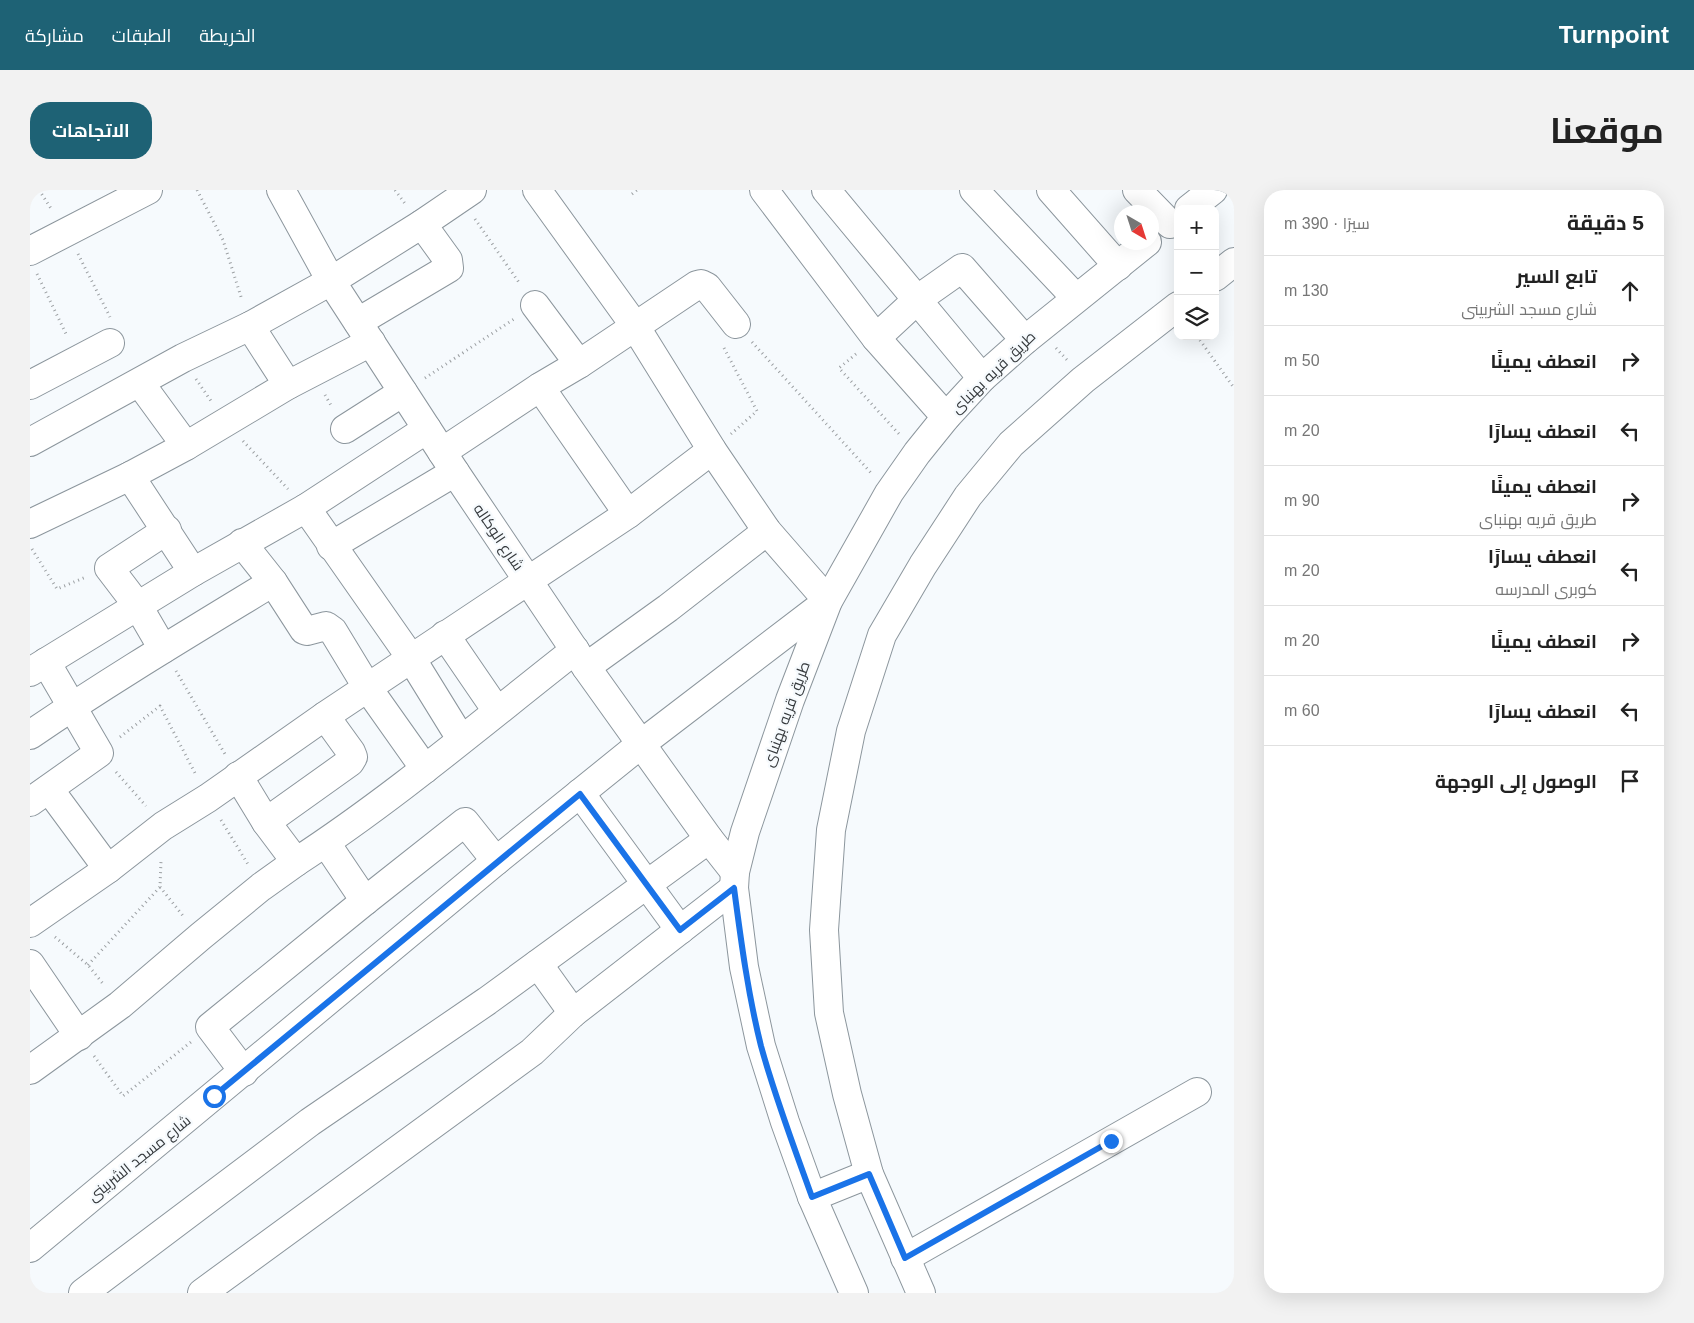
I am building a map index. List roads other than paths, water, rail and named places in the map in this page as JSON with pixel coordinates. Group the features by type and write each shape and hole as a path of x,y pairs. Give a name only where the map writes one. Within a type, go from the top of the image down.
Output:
{"street":[{"path":"32,260 67,232 148,190"},
{"name":"شارع الوكاله","path":"280,190 331,281 448,462 581,658 709,839 734,880"},
{"path":"537,190 635,326 712,450 768,531 828,601"},
{"path":"764,190 876,338 946,417"},
{"path":"826,190 982,378"},
{"path":"974,190 1076,298"},
{"path":"1051,190 1118,266"},
{"path":"1137,190 1172,222 1213,190"},
{"path":"30,442 183,358 250,326 331,281 422,224 462,193"},
{"path":"30,524 130,476 312,373 449,268 448,260 422,224"},
{"name":"طريق قريه بهنباى","path":"854,1293 812,1197 784,1122 761,1046 744,967 734,880 745,832 790,700 828,601 889,493 917,453 946,417 982,378 1032,334 1137,250"},
{"path":"1219,274 1234,262"},
{"path":"876,338 918,300 962,268 1032,334"},
{"path":"331,546 448,462 540,387 579,364 697,285 701,284 707,288 736,324"},
{"path":"535,305 579,364"},
{"path":"921,1293 869,1174 847,1094 830,1013 824,930 831,830 851,731 882,635 923,564 968,496 1011,444 1083,380 1174,309"},
{"path":"250,326 288,385"},
{"path":"30,385 110,342"},
{"path":"140,383 186,446"},
{"path":"540,387 628,514"},
{"path":"345,428 403,392"},
{"path":"108,868 39,795 99,753 72,706 38,667 193,572 306,508 427,429"},
{"path":"32,919 108,868 163,826 208,798 367,687 628,514 712,450"},
{"path":"130,476 193,572"},
{"path":"306,508 411,658 461,740"},
{"path":"163,649 138,606 109,568 167,530"},
{"path":"30,1070 120,1004 261,887 326,843 425,769 497,711 581,658 668,608 768,531"},
{"path":"242,543 273,582 304,630 307,631 326,626 333,631 367,687 425,769"},
{"path":"30,735 72,706 273,582"},
{"name":"شارع مسجد الشربينى","path":"30,1248 641,744 828,601"},
{"path":"445,635 497,711"},
{"path":"266,822 350,762 353,757 352,752 325,716"},
{"path":"238,776 266,822 296,862"},
{"path":"580,794 680,930"},
{"path":"244,1072 210,1028 465,822 496,862"},
{"path":"84,1293 310,1122 538,964 709,839"},
{"path":"326,843 365,901"},
{"path":"202,1293 532,1052 573,1013 680,930 734,880"},
{"path":"30,964 78,1036"},
{"path":"538,964 573,1013"},
{"path":"905,1258 1197,1092"},
{"path":"812,1197 869,1174"}]}
